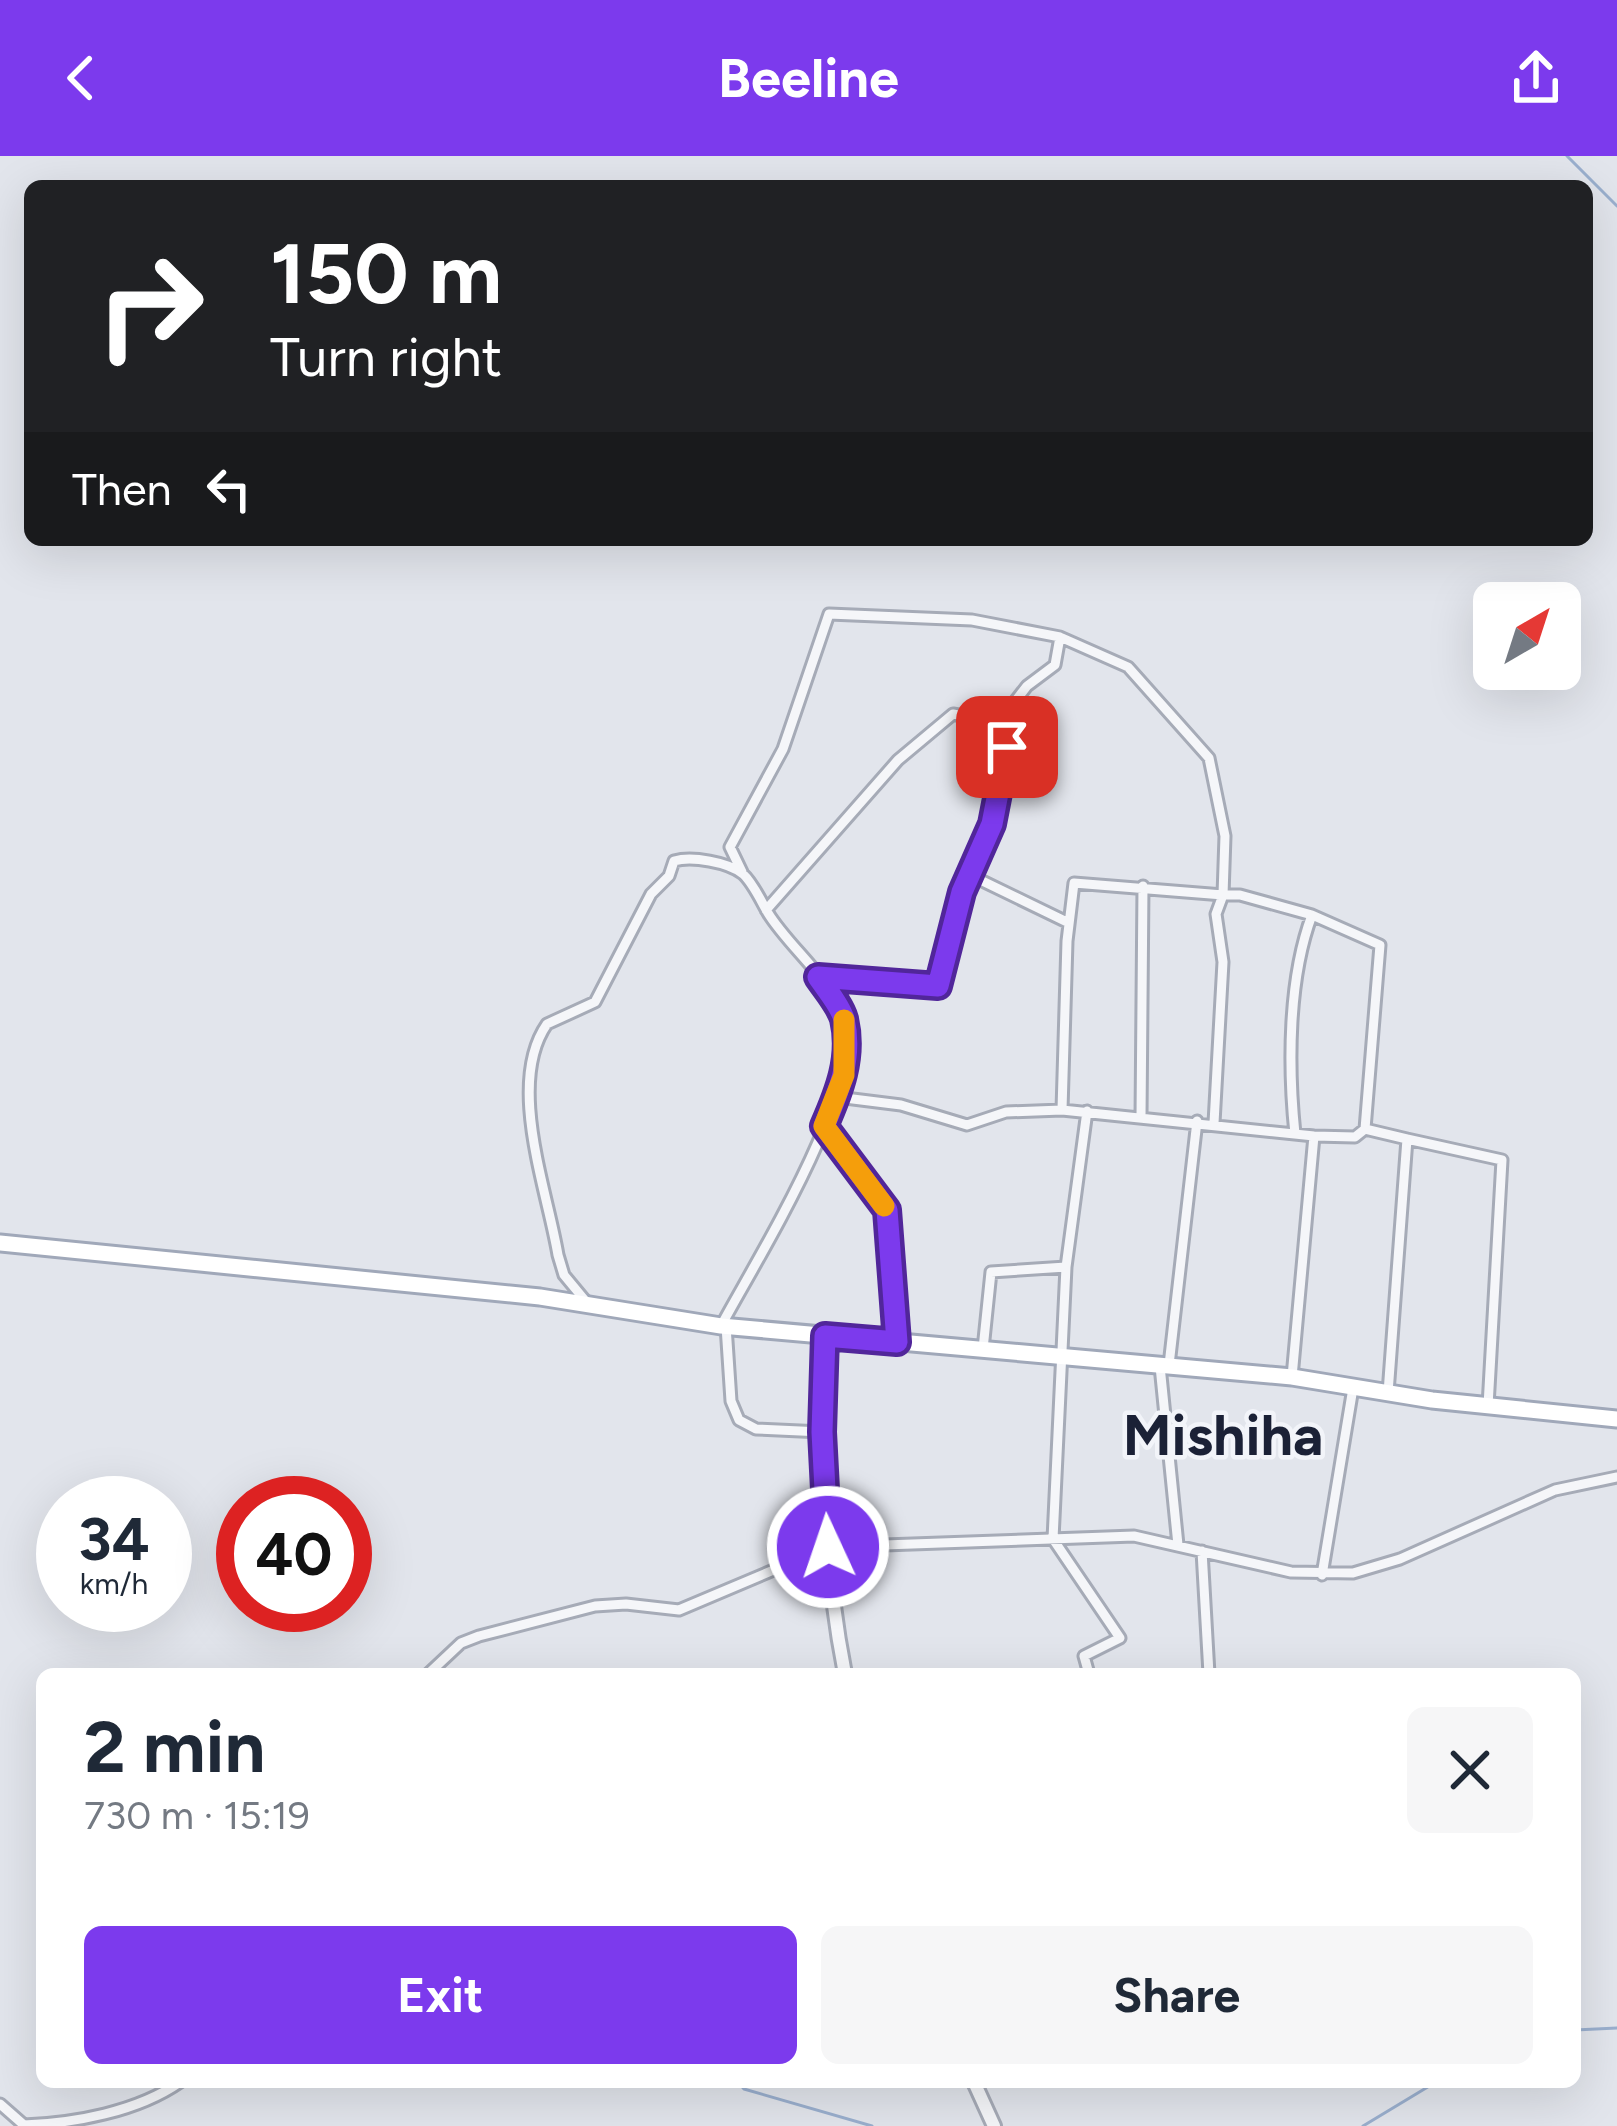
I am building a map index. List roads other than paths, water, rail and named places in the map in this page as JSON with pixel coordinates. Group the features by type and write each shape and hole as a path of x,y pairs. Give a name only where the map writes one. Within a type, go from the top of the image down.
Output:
{"main road":[{"path":"0,1243 261,1266 588,1304 723,1326 1292,1378 1617,1419"}],"street":[{"path":"822,1432 756,1430 739,1420 731,1401 723,1326 824,1126 846,1060 844,1016 766,910 730,848 783,749 829,614 972,620 1060,637 1128,667 1209,758 1225,836 1222,895 1216,914 1223,962 1214,1123"},
{"path":"999,722 1027,686 1055,665 1060,637"},
{"path":"766,910 898,760 953,714 999,722"},
{"path":"818,977 938,986 970,875 992,824 1007,747 999,722"},
{"path":"588,1304 564,1275 530,1126 532,1056 538,1038 547,1024 595,1002 651,894 669,876 674,861 700,857 742,872"},
{"path":"970,875 1069,923"},
{"path":"1062,1110 1074,883 1143,886 1240,895 1312,915 1380,945 1365,1130"},
{"path":"1141,1118 1143,886"},
{"path":"1294,1135 1289,1073 1303,940 1312,915"},
{"path":"837,1097 901,1105 968,1125 1006,1112 1062,1110 1294,1135 1355,1137 1365,1130 1502,1160 1488,1406"},
{"path":"1087,1111 1059,1355 1053,1539 1120,1638 1084,1656 1087,1668"},
{"path":"1178,1546 1164,1365 1197,1121"},
{"path":"824,1126 887,1210 897,1342"},
{"path":"1292,1378 1314,1136"},
{"path":"1388,1393 1407,1139"},
{"path":"983,1349 991,1272 1066,1267"},
{"path":"825,1336 822,1432 828,1547 834,1621 844,1668"},
{"path":"1322,1575 1353,1388"},
{"path":"434,1668 461,1643 478,1636 595,1606 679,1610 828,1547 1134,1536 1322,1575 1367,1570 1555,1490 1617,1478"},
{"path":"1202,1551 1210,1668"},
{"path":"0,2104 24,2126 68,2122 168,2088"},
{"path":"977,2088 994,2126"}],"waterway":[{"path":"1567,156 1591,180"},
{"path":"1593,182 1617,206"},
{"path":"1581,2030 1617,2028"},
{"path":"743,2088 872,2126"},
{"path":"1363,2126 1426,2088"}],"district":[{"name":"Mishiha","path":"1223,1435"}]}
